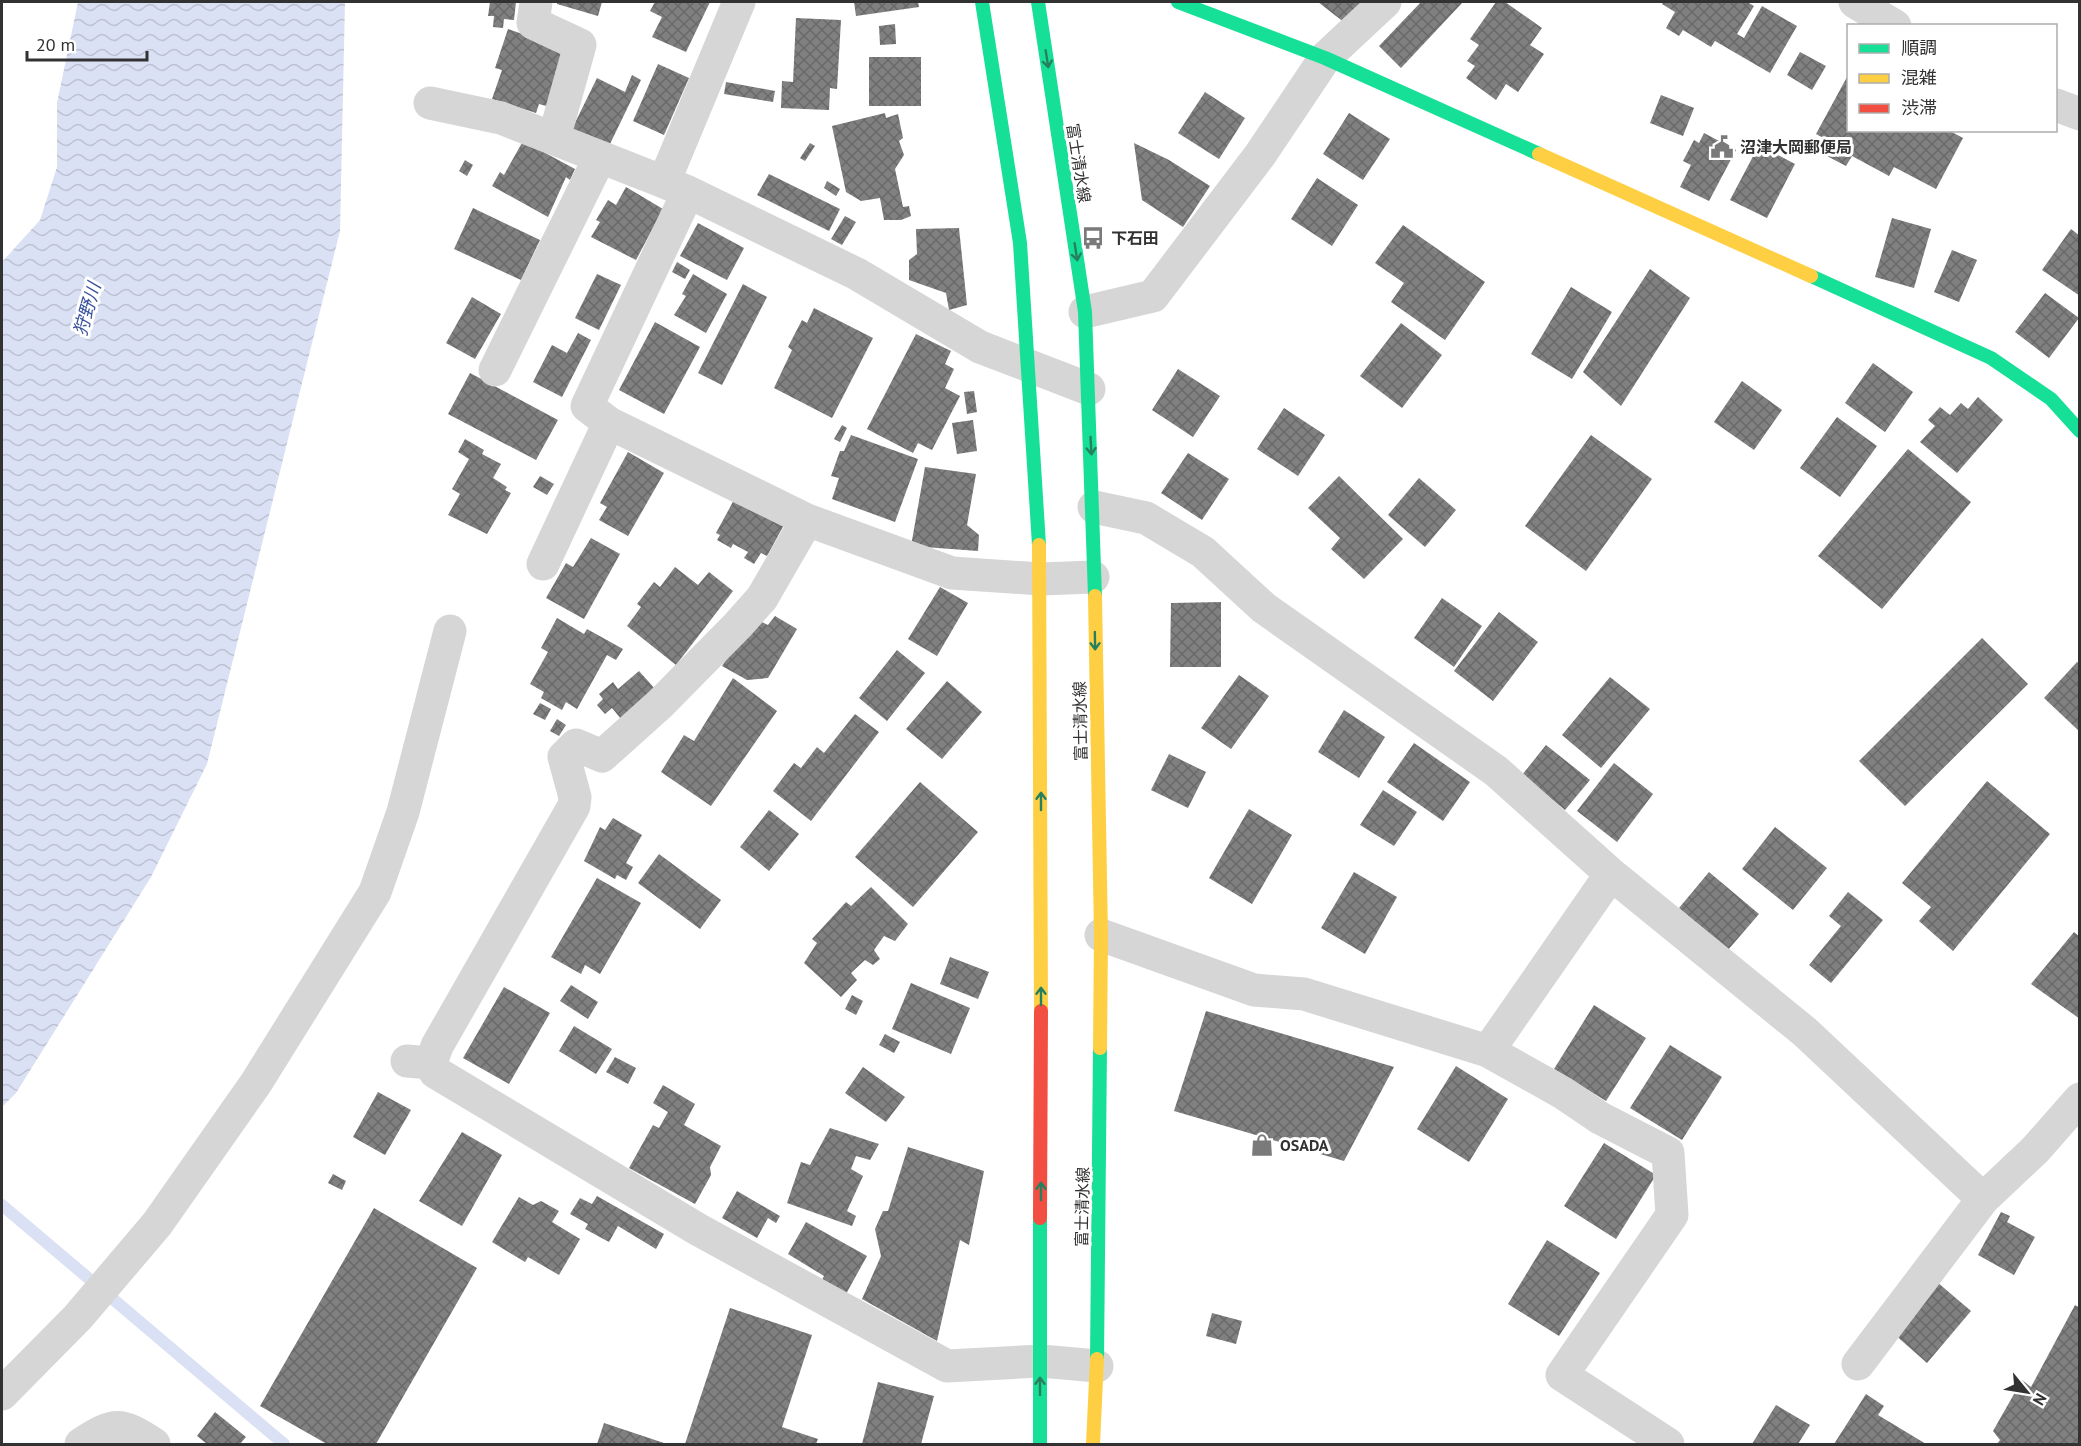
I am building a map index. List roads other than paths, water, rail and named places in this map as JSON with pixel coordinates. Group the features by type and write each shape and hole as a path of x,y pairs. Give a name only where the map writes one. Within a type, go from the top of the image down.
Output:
{"main road":[{"path":"982,2 1020,243 1041,579 1040,1444"},
{"name":"富士清水線","path":"1038,2 1085,312 1094,507 1101,935 1097,1366 1093,1444"},
{"path":"1178,2 1325,58 1953,339 1991,358 2051,399 2079,431"}],"street":[{"path":"536,2 533,23 580,45 554,138"},
{"path":"739,2 676,187 587,406 609,423 807,520 952,573 1041,579 1094,578"},
{"path":"1085,312 1153,296 1260,155 1325,58 1385,2"},
{"path":"1855,2 1892,24"},
{"path":"430,103 501,118 676,187 857,274 980,347 1029,368 1089,389"},
{"path":"2057,106 2079,114"},
{"path":"495,370 600,157"},
{"path":"543,564 609,423"},
{"path":"1094,507 1146,518 1203,552 1264,608 1496,771 1611,874 1805,1032 1983,1199"},
{"path":"807,520 762,598 660,704 602,756 576,745 568,749 564,757 575,797 574,806 437,1046 419,1062 699,1230 947,1366 1041,1361 1097,1366"},
{"path":"2,1394 78,1317 158,1224 256,1083 375,892 403,812 450,631"},
{"path":"1488,1051 1611,874"},
{"path":"1101,935 1254,990 1304,994 1488,1051 1563,1094 1600,1119 1668,1153 1672,1215 1562,1375 1668,1444"},
{"path":"1858,1364 1983,1199 2035,1150 2079,1099"},
{"path":"81,1444 107,1428 132,1430 154,1444"}],"water":[{"name":"狩野川","path":"78,2 345,2 340,231 207,764 151,877 16,1093 2,1107 2,262 40,220 57,167 57,103"}],"waterway":[{"path":"2,1205 284,1444"}],"place":[{"name":"沼津大岡郵便局","path":"1722,147"},
{"name":"下石田","path":"1093,238"},
{"name":"OSADA","path":"1262,1145"}]}
